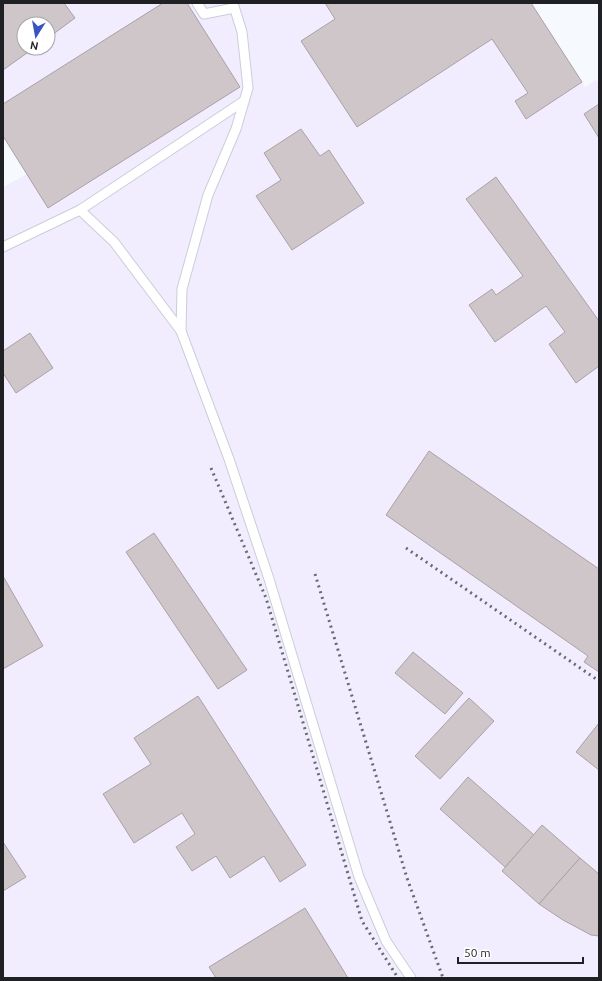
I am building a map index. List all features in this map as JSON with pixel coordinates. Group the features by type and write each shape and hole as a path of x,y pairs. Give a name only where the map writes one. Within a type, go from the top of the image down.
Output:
{"lane":[{"path":"180,331 182,289 206,202 236,129 248,88 242,32 234,5 204,14 197,3"},
{"path":"3,247 80,210 244,101"},
{"path":"80,210 114,242 180,331 228,459 269,579 359,877 386,941 411,978"}],"shaded area":[{"path":"3,3 531,3 585,87 596,80 599,83 599,978 3,978 3,187 27,174 3,136"}],"building":[{"path":"3,3 64,3 75,18 56,32 56,16 16,16 16,56 23,56 3,70"},
{"path":"163,3 187,3 240,87 48,208 3,136 3,104"},
{"path":"325,3 531,3 582,82 526,119 515,101 528,93 492,39 357,127 301,41 335,19"},
{"path":"599,104 599,138 584,114"},
{"path":"301,129 320,156 329,150 364,203 292,250 256,196 281,180 264,153"},
{"path":"496,177 599,321 599,366 576,383 549,344 565,332 546,306 495,342 469,305 492,289 496,295 523,276 466,199"},
{"path":"30,333 53,368 16,393 3,373 3,351"},
{"path":"429,451 599,569 599,672 584,662 588,656 386,515"},
{"path":"154,533 247,670 218,689 126,552"},
{"path":"3,576 43,646 3,669"},
{"path":"413,652 463,693 445,714 395,673"},
{"path":"198,696 306,865 280,882 264,856 230,878 216,856 192,871 176,847 195,834 182,813 134,843 103,794 151,764 134,738"},
{"path":"469,698 494,721 440,779 415,756"},
{"path":"599,723 599,770 576,752"},
{"path":"468,777 534,835 505,867 440,809"},
{"path":"542,825 580,858 539,904 502,871"},
{"path":"3,842 26,877 3,891"},
{"path":"580,858 599,874 599,936 591,935 563,920 539,904"},
{"path":"305,908 348,978 216,978 209,967"}],"railway":[{"path":"211,468 266,598 362,921 398,978"},
{"path":"406,548 599,681"},
{"path":"315,574 407,878 443,978"}]}
